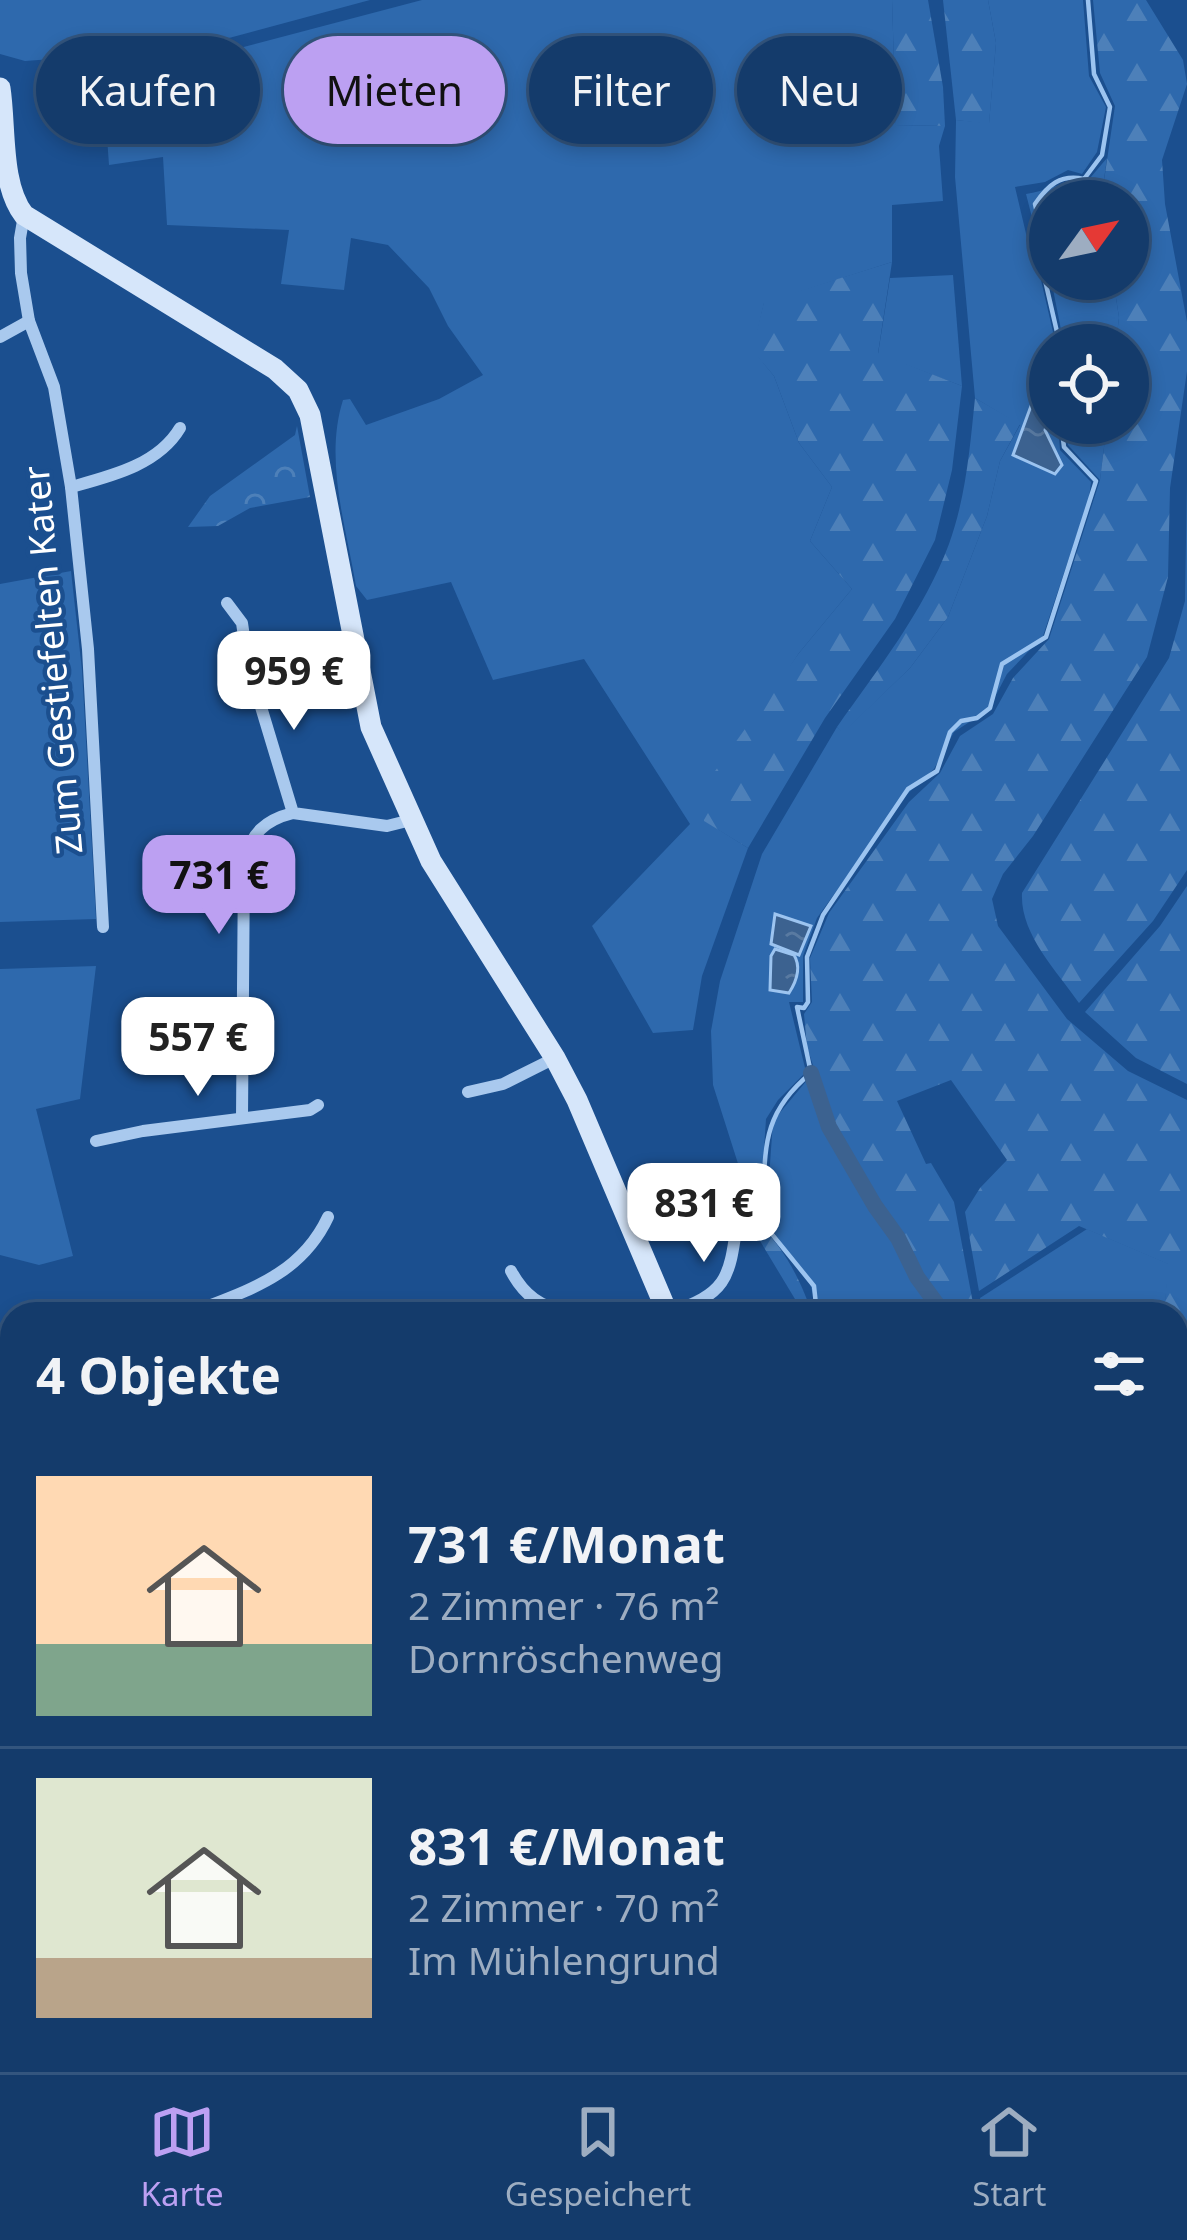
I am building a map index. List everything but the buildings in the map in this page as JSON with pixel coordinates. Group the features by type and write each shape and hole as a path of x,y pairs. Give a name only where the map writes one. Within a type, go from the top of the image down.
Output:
{"street":[{"path":"0,88 8,179 14,203 24,215 275,369 298,390 321,458 371,727 411,820 453,899 555,1058 599,1144 662,1302"},
{"name":"Zum Gestiefelten Kater","path":"24,215 20,256 29,321 54,387 88,649 103,927"},
{"path":"0,338 29,321"},
{"path":"70,487 120,473 168,447 180,428"},
{"path":"226,603 242,623 248,664 293,813"},
{"path":"242,1118 244,862 249,842 260,827 293,813 387,826 411,820"},
{"path":"468,1092 503,1084 555,1058"},
{"path":"96,1141 310,1110 318,1105"},
{"path":"700,1302 721,1287 732,1260 738,1216"},
{"path":"218,1302 290,1268 316,1243 328,1217"},
{"path":"511,1271 522,1292 537,1302"}],"green space":[{"path":"0,0 370,0 236,36 36,36 36,60 0,54"},
{"path":"422,0 892,0 893,36 737,36 737,144 902,144 902,125 945,126 939,146 943,201 892,205 892,262 764,303 753,350 774,376 799,443 832,487 810,541 852,589 799,653 757,717 705,821 748,848 702,976 693,1030 653,1033 592,926 690,824 584,659 493,680 451,582 367,600 356,586 336,469 343,400 350,399 366,425 439,399 483,375 448,326 429,288 388,245 351,238 344,290 281,284 289,230 167,225 163,157 109,165 107,144 260,144 260,43 284,36 284,144 505,144 505,36 285,36"},
{"path":"892,0 928,0 945,126 902,125 902,36 893,36"},
{"path":"943,0 988,0 996,43 989,124 956,120"},
{"path":"988,0 1083,0 1089,76 1106,107 1097,152 1082,174 1068,170 1049,180 1029,180 1029,185 1015,187 1029,243 1029,300 1046,300 1051,324 1029,324 1029,436 1013,455 1062,464 1052,444 1060,444 1091,482 1089,498 1043,636 1007,674 988,710 954,732 934,769 904,797 817,918 803,956 803,1002 789,1002 806,1072 766,1119 759,1223 745,1216 741,1173 713,1085 711,1031 720,981 762,854 837,727 843,732 910,668 948,617 987,516 1000,461 1020,425 975,398 955,177 956,120 989,123 996,43"},
{"path":"1093,0 1146,0 1183,60 1187,84 1162,160 1165,204 1187,322 1187,371 1170,488 1168,577 1147,657 1033,836 1003,874 992,899 998,926 1067,1019 1128,1071 1187,1100 1187,1302 1165,1302 1168,1264 1079,1226 979,1291 965,1212 1007,1160 951,1080 897,1101 926,1164 931,1163 954,1202 973,1302 941,1302 833,1125 807,1047 804,1014 812,1002 810,958 829,913 909,802 940,773 960,736 993,714 1013,678 1049,639 1100,480 1104,444 1149,444 1149,324 1118,324 1116,300 1149,300 1149,180 1104,180 1115,106 1100,73"},
{"path":"1107,158 1104,180 1088,180"},
{"path":"892,262 878,353 962,386 952,470 935,540 895,619 825,718 748,848 704,821 703,788 799,653 852,589 810,541 832,487 799,443 774,376 752,350 764,302"},
{"path":"953,275 962,386 878,354 890,278"},
{"path":"1055,300 1116,300 1118,324 1060,324"},
{"path":"975,398 1020,424 1000,461 987,516 948,617 910,668 843,733 837,727 913,616 949,544 963,490"},
{"path":"297,426 310,497 250,508 218,526 188,527 210,496 295,435"},
{"path":"1104,444 1100,480 1068,445"},
{"path":"1187,482 1187,870 1153,921 1079,1003 1033,937 1022,893 1169,658 1185,601"},
{"path":"71,571 82,670 96,919 0,922 0,584"},
{"path":"1187,886 1187,1084 1136,1058 1085,1012 1160,926"},
{"path":"96,966 80,1099 36,1109 73,1256 39,1265 0,1255 0,969"},
{"path":"808,1079 825,1129 930,1302 815,1302 810,1284 766,1221 773,1121"},
{"path":"745,1216 768,1233 795,1273 807,1302 797,1302"},
{"path":"1087,1229 1169,1264 1165,1302 981,1302 980,1298"}],"water":[{"path":"1029,411 1029,444 1052,444 1062,465 1055,474 1013,455"},
{"path":"775,914 811,926 799,955 771,944"},
{"path":"775,949 794,955 798,965 789,993 770,990"}],"waterway":[{"path":"1062,180 1084,179 1102,155 1110,107 1094,74 1088,0"},
{"path":"1050,300 1055,324"},
{"path":"816,1302 814,1286 762,1222 765,1158 773,1123 793,1090 811,1073 797,1007 804,1008 808,1002 807,957 823,915 908,789 937,771 950,732 961,721 977,718 990,708 1002,664 1046,637 1096,481 1064,444"},
{"path":"811,1073 829,1127 935,1302"}]}
